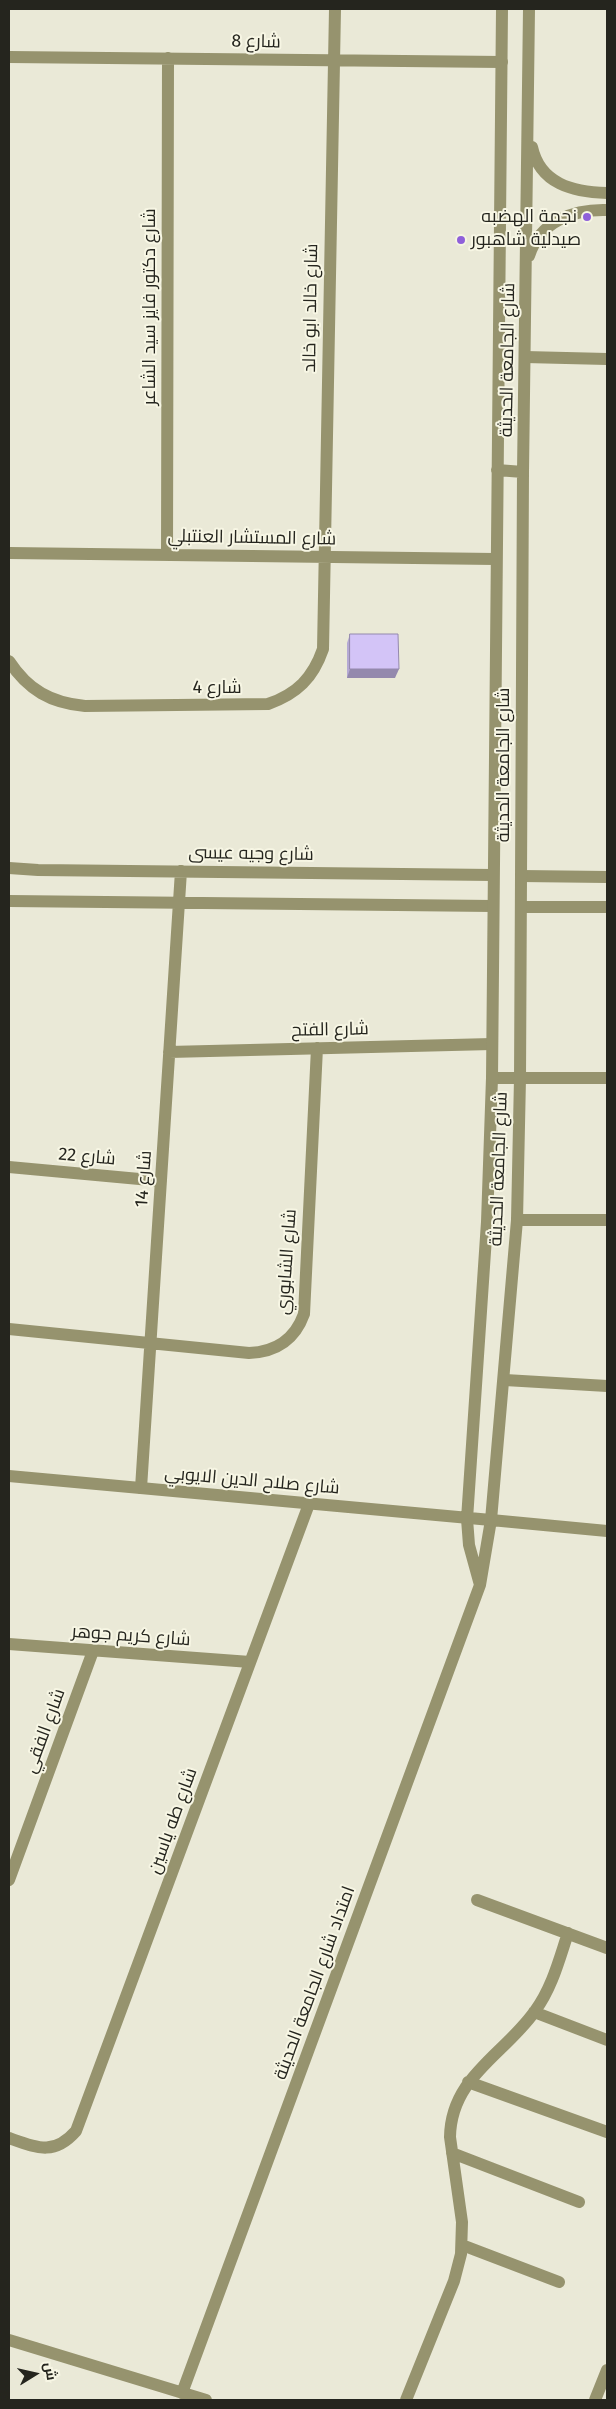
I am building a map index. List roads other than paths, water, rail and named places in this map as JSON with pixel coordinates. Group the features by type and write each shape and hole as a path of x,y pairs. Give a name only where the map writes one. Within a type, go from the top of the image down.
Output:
{"street":[{"name":"شارع خالد ابو خالد","path":"325,557 335,9"},
{"name":"شارع الجامعة الحديثة","path":"480,1585 470,1552 467,1518 487,1222 492,1078 502,9"},
{"name":"شارع الجامعة الحديثة","path":"492,1520 517,1220 520,1078 523,472 529,128 529,9"},
{"name":"شارع 8","path":"9,57 502,62"},
{"name":"شارع دكتور فايز سيد الشاعر","path":"167,555 168,58"},
{"path":"529,128 534,155 539,166 548,176 571,190 607,193"},
{"path":"527,263 536,241 553,223 574,212 607,210"},
{"path":"525,357 607,359"},
{"path":"497,470 523,472"},
{"name":"شارع المستشار العنتبلي","path":"9,552 496,559"},
{"name":"شارع 4","path":"9,661 19,676 33,689 49,699 67,704 86,706 268,704 284,699 298,690 309,678 318,664 323,649 325,557"},
{"name":"شارع وجيه عيسى","path":"9,868 38,870 493,874"},
{"name":"شارع 14","path":"141,1488 181,871"},
{"path":"521,876 607,877"},
{"path":"9,901 493,906"},
{"path":"521,907 607,907"},
{"name":"شارع الفتح","path":"169,1052 492,1044"},
{"name":"شارع الشابوري","path":"9,1329 151,1342 249,1354 264,1352 290,1339 299,1328 304,1314 317,1048"},
{"path":"492,1078 607,1078"},
{"name":"شارع 22","path":"9,1167 162,1181"},
{"path":"517,1220 607,1220"},
{"path":"505,1380 607,1386"},
{"name":"شارع صلاح الدين الايوبي","path":"9,1476 607,1531"},
{"name":"شارع طه ياسين","path":"9,2138 38,2148 60,2145 76,2131 309,1504"},
{"name":"امتداد شارع الجامعة الحديثة","path":"182,2393 480,1585 492,1520"},
{"name":"شارع كريم جوهر","path":"9,1644 250,1662"},
{"name":"شارع الفقي","path":"9,1880 93,1651"},
{"path":"477,1900 607,1948"},
{"path":"406,2400 454,2281 462,2245 462,2222 450,2131 453,2113 468,2082 519,2032 534,2012 548,1988 568,1933"},
{"path":"534,2012 607,2040"},
{"path":"468,2082 607,2132"},
{"path":"452,2153 579,2202"},
{"path":"462,2245 559,2282"},
{"path":"9,2340 206,2400"},
{"path":"595,2400 607,2370"}],"place":[{"name":"نجمة الهضبه","path":"587,217"},
{"name":"صيدلية شاهبور","path":"461,240"}]}
